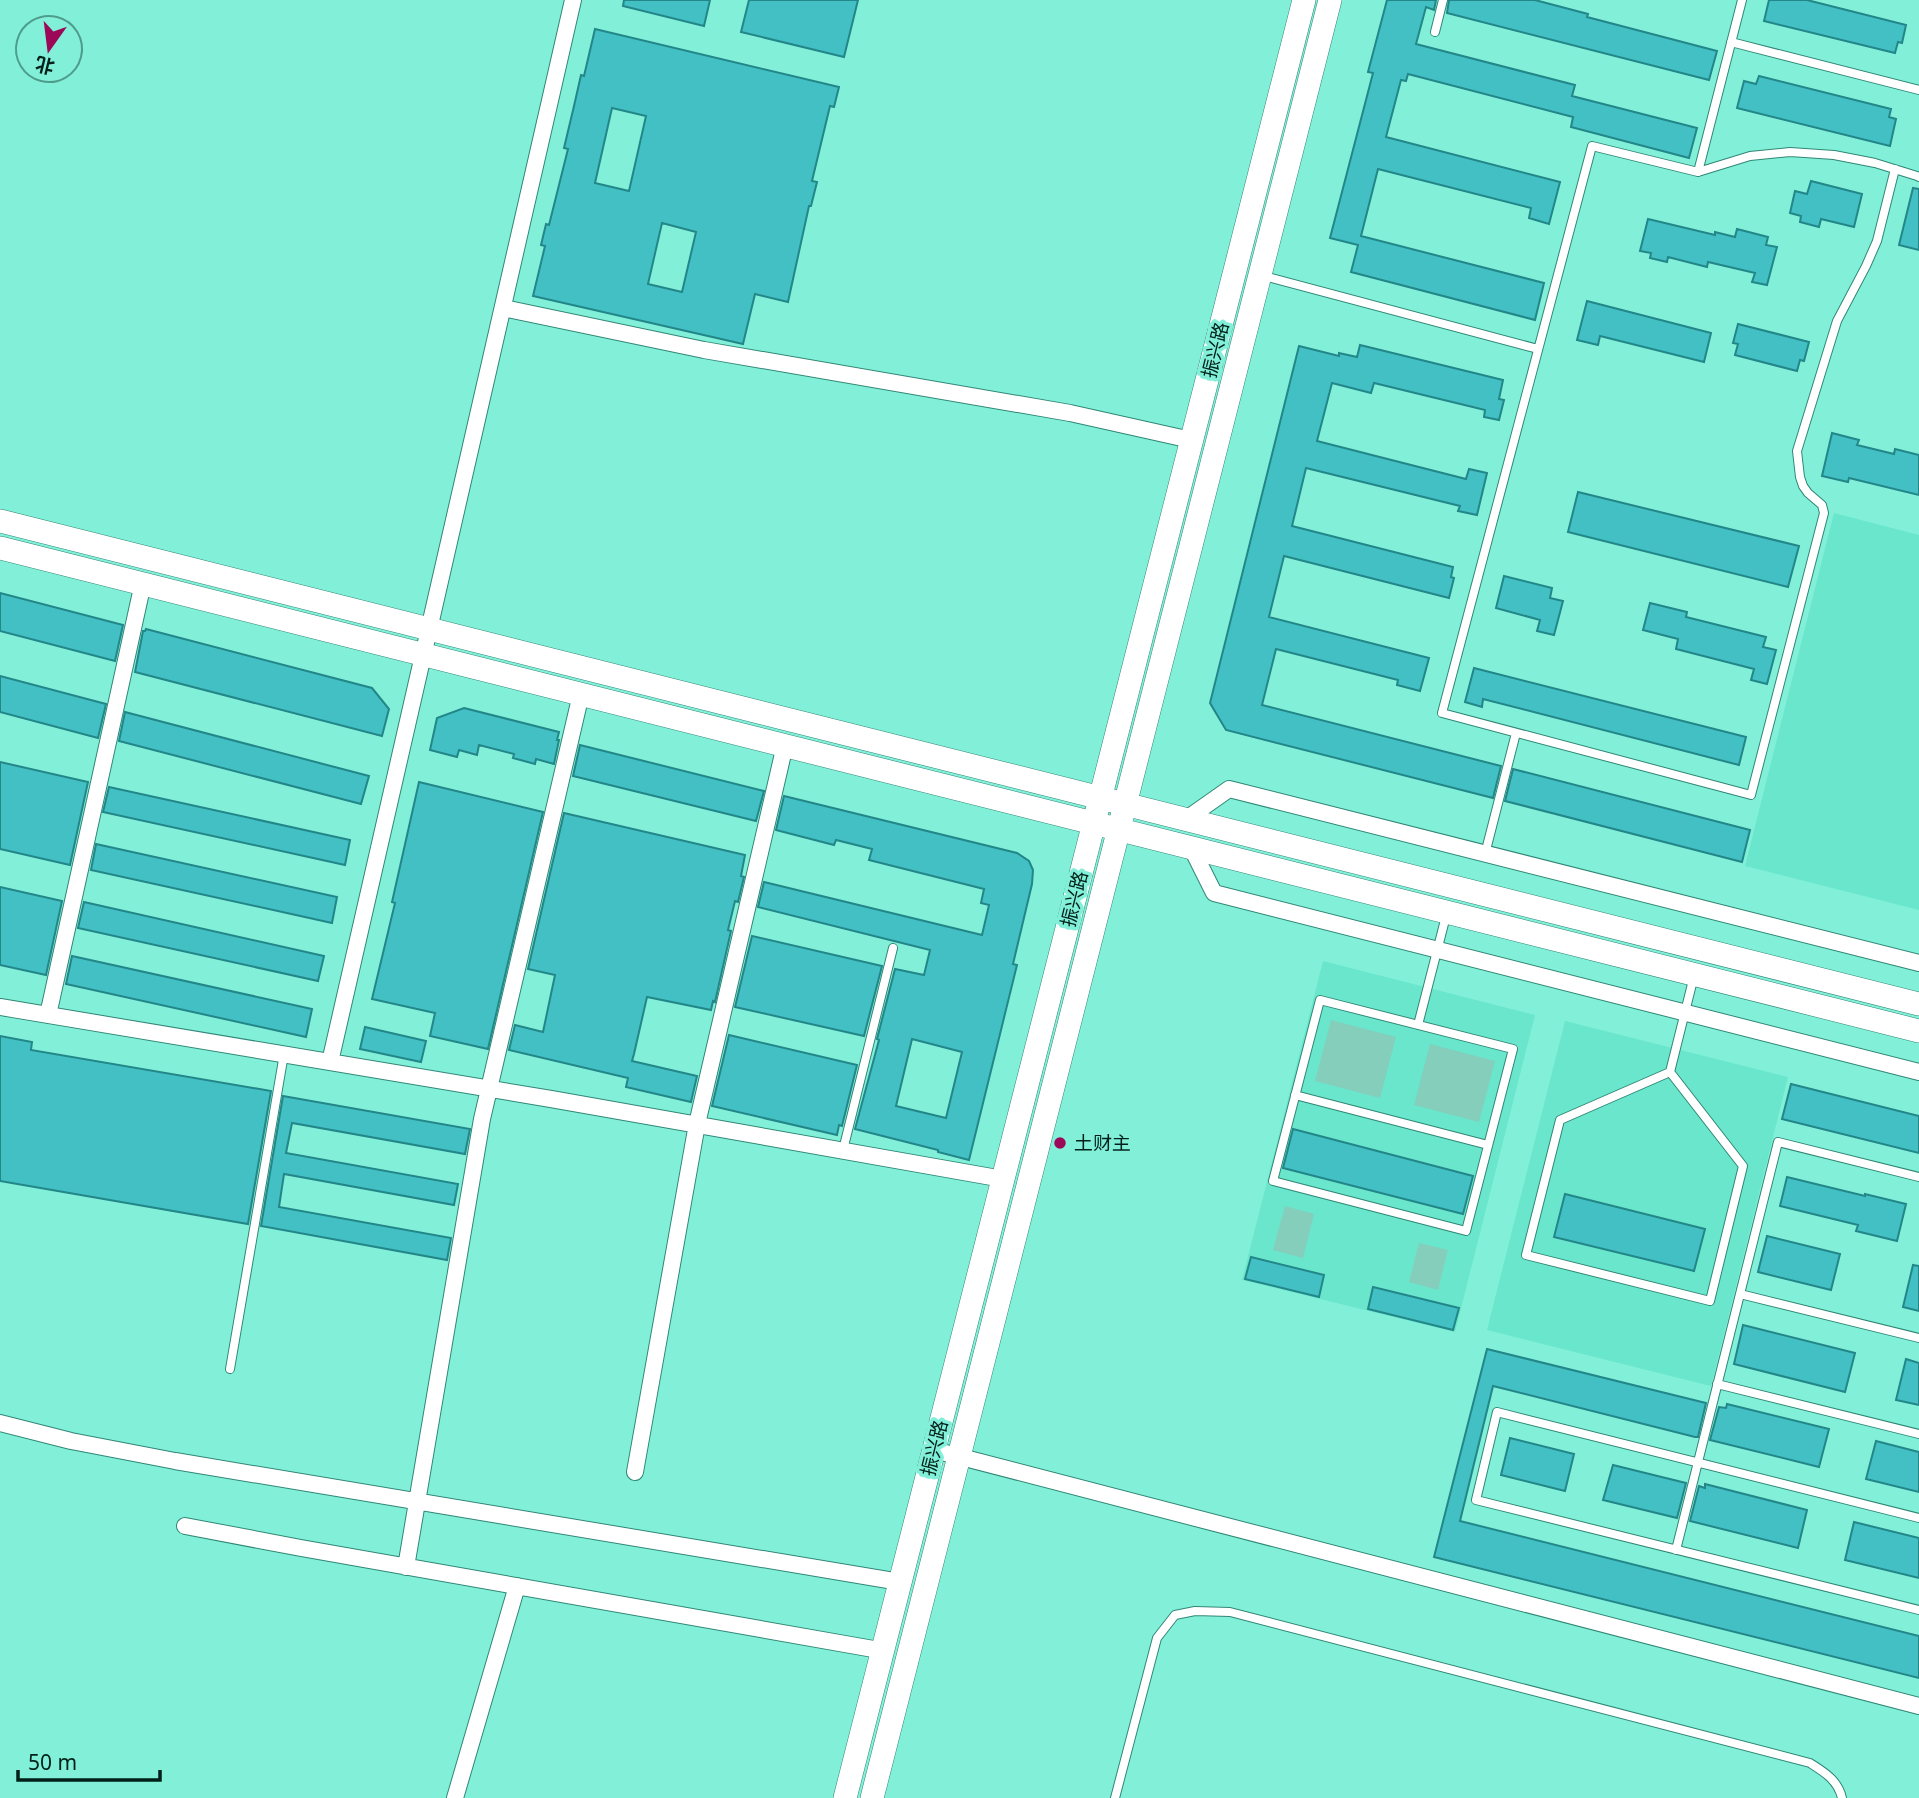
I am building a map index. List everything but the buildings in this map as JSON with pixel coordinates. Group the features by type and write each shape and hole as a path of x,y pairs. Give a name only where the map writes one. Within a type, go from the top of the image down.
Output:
{"main road":[{"name":"振兴路","path":"845,1798 1304,0"},
{"name":"振兴路","path":"872,1798 1330,0"},
{"path":"0,521 1919,1004"},
{"path":"0,548 1919,1031"}],"street":[{"path":"330,1062 573,0"},
{"path":"503,308 704,350 1070,412 1191,440"},
{"path":"48,1015 143,583"},
{"path":"406,1567 480,1132 581,694"},
{"path":"635,1472 697,1124 785,745"},
{"path":"1185,820 1229,789 1919,963"},
{"path":"1191,847 1214,893 1919,1072"},
{"path":"0,1007 489,1088 1003,1179"},
{"path":"0,1423 97,1446 900,1582"},
{"path":"934,1450 1919,1706"},
{"path":"185,1526 879,1650"},
{"path":"455,1798 517,1586"}],"lane":[{"path":"1435,32 1443,0"},
{"path":"1698,172 1742,0"},
{"path":"1731,41 1919,90"},
{"path":"1895,169 1877,241 1837,321 1797,451 1803,486 1822,505 1824,513 1751,795 1442,713 1592,146 1698,172 1750,156 1790,152 1834,155 1875,163 1895,169 1919,177"},
{"path":"1260,275 1538,349"},
{"path":"1485,854 1516,733"},
{"path":"1418,1025 1447,912"},
{"path":"843,1150 893,948"},
{"path":"1670,1072 1695,974"},
{"path":"1320,1000 1513,1049 1466,1231 1273,1181 1296,1095 1320,1000"},
{"path":"230,1369 284,1054"},
{"path":"1670,1072 1744,1166 1710,1300 1527,1255 1560,1119 1670,1072"},
{"path":"1296,1095 1488,1145"},
{"path":"1676,1550 1778,1142 1919,1177"},
{"path":"1740,1294 1919,1338"},
{"path":"1717,1384 1919,1434"},
{"path":"1919,1518 1497,1412 1476,1500 1919,1611"},
{"path":"1115,1798 1157,1638 1175,1615 1195,1611 1230,1612 1810,1763 1831,1777 1842,1798"}],"shaded area":[{"path":"1834,513 1919,535 1919,910 1745,866"},
{"path":"1323,961 1535,1015 1455,1332 1242,1280"},
{"path":"1331,1020 1396,1037 1380,1098 1315,1081"},
{"path":"1565,1021 1788,1077 1711,1386 1487,1330"},
{"path":"1430,1044 1495,1061 1479,1122 1414,1105"},
{"path":"1285,1206 1314,1214 1303,1258 1273,1250"},
{"path":"1419,1243 1448,1250 1438,1290 1409,1282"}],"place":[{"name":"土财主","path":"1060,1143"}]}
